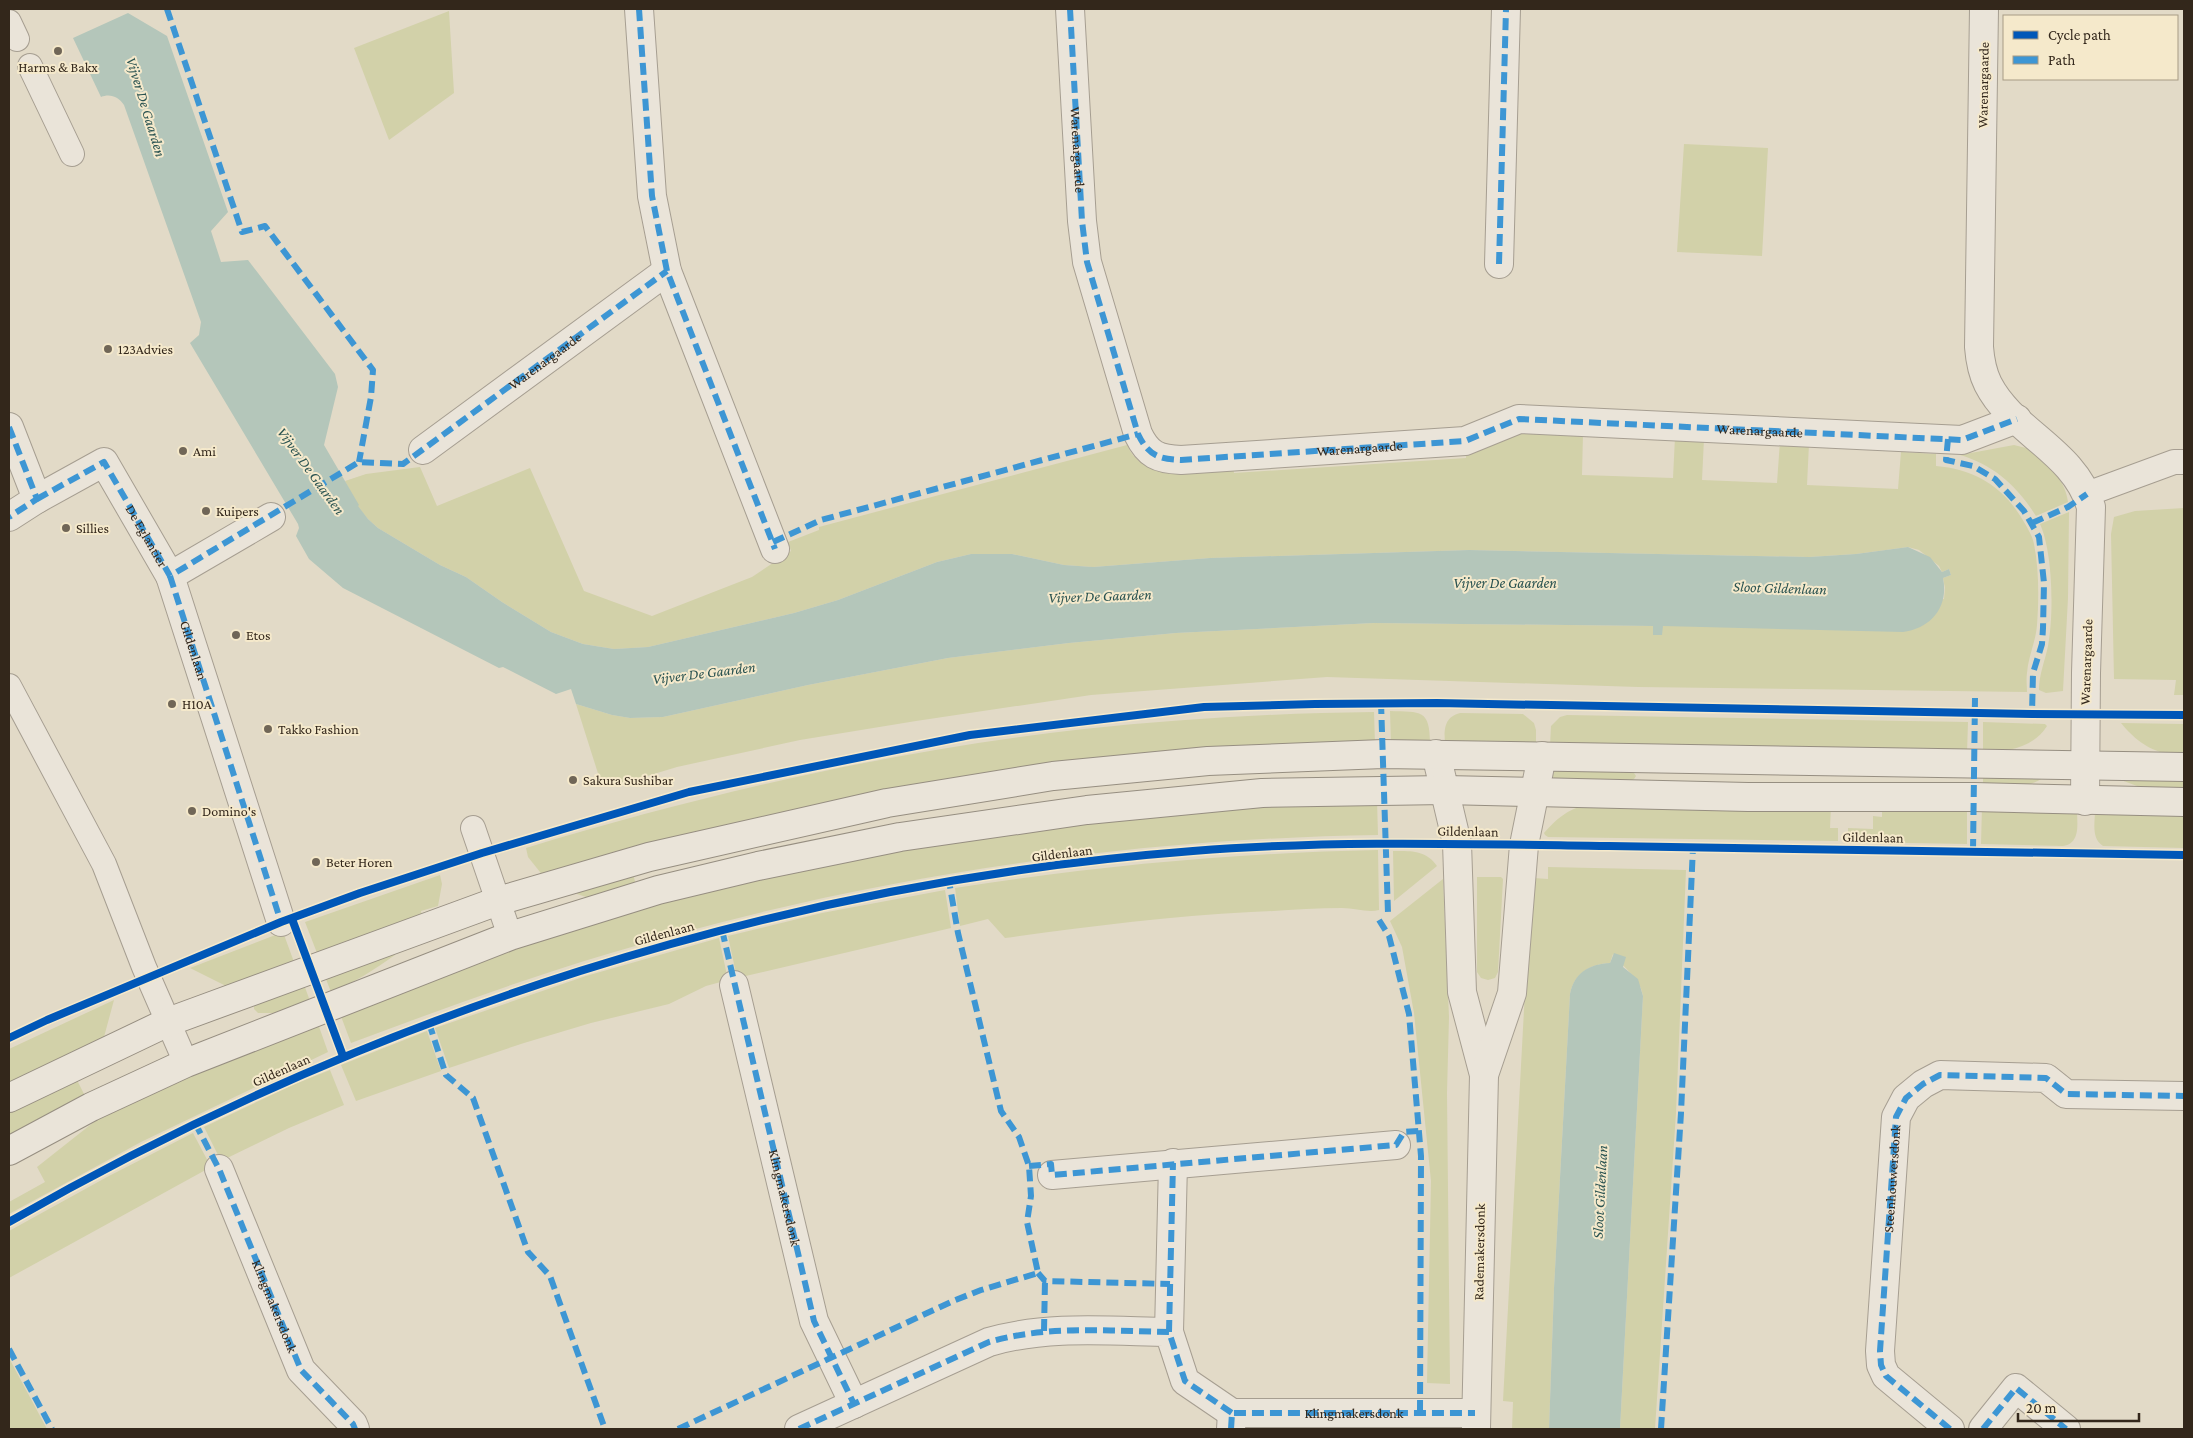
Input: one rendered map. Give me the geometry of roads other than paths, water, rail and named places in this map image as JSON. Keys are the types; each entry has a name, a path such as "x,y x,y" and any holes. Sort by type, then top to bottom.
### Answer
{"street":[{"path":"639,9 652,196 667,270 775,549"},
{"name":"Warenargaarde","path":"1070,9 1082,221 1087,262 1138,434 1145,447 1155,455 1167,459 1181,460 1465,441 1519,419 1962,440 2017,419"},
{"path":"1498,264 1506,9"},
{"name":"Warenargaarde","path":"1984,9 1979,346 1981,366 1993,393 2017,419 2078,477 2087,494 2091,521 2086,672 2085,801"},
{"name":"Warenargaarde","path":"423,450 667,270"},
{"path":"9,427 36,499"},
{"name":"De Eglantier","path":"9,517 36,499 104,462 170,576 271,516"},
{"name":"Gildenlaan","path":"170,576 281,922"},
{"path":"9,1098 168,1022 498,900 649,858 887,803 1053,776 1208,761 1315,755 1436,754 2184,767"},
{"name":"Rademakersdonk","path":"1436,754 1457,843 1462,992 1484,1075 1475,1421"},
{"name":"Rademakersdonk","path":"1484,1075 1512,993 1524,845 1542,756"},
{"path":"9,1151 90,1107 186,1063 510,936 658,890 758,866 900,837 1087,810 1262,793 1445,790 1748,797 1974,797 2184,802"},
{"name":"Klingmakersdonk","path":"734,985 814,1321 854,1404"},
{"name":"Steenhouwersdonk","path":"1950,1429 1886,1376 1881,1365 1896,1117 1906,1098 1923,1084 1940,1075 2046,1078 2066,1094 2184,1096"},
{"path":"1052,1175 1396,1145"},
{"name":"Klingmakersdonk","path":"1173,1163 1169,1332 1185,1381 1231,1421 1475,1421"},
{"name":"Klingmakersdonk","path":"219,1169 301,1370 353,1424 355,1429"},
{"path":"799,1429 988,1342 1015,1334 1044,1331 1169,1332"},
{"path":"1982,1429 2016,1388 2066,1429"}],"lane":[{"path":"30,66 72,154"},
{"path":"2087,494 2174,462 2184,462"},
{"path":"9,686 104,864 186,1063"},
{"path":"474,828 510,936"}],"water":[{"path":"128,13 167,36 228,212 211,231 221,262 248,260 335,374 338,387 324,445 358,506 378,528 440,565 466,577 551,632 583,644 614,649 648,647 794,613 838,600 937,562 971,554 1012,554 1064,565 1093,567 1210,558 1469,550 1809,557 1856,554 1908,547 1930,557 1942,572 1949,569 1951,575 1943,578 1943,598 1936,614 1922,626 1903,632 1663,626 1662,635 1653,635 1653,626 1374,623 1176,633 1069,643 948,658 808,685 663,717 630,718 612,715 576,704 571,689 556,694 503,667 499,668 343,588 309,559 296,536 299,528 298,524 190,343 199,335 201,322 124,105 114,96 101,97 73,38"},
{"name":"Sloot Gildenlaan","path":"1614,953 1626,957 1623,967 1638,979 1643,996 1620,1429 1549,1429 1554,1288 1570,994 1579,975 1595,965 1610,963"}],"place":[{"name":"Harms & Bakx","path":"58,51"},
{"name":"123Advies","path":"108,349"},
{"name":"Ami","path":"183,451"},
{"name":"Kuipers","path":"206,511"},
{"name":"Sillies","path":"66,528"},
{"name":"Etos","path":"236,635"},
{"name":"H10A","path":"172,704"},
{"name":"Takko Fashion","path":"268,729"},
{"name":"Sakura Sushibar","path":"573,780"},
{"name":"Domino's","path":"192,811"},
{"name":"Beter Horen","path":"316,862"}],"water label":[{"name":"Vijver De Gaarden","path":"146,107"},
{"name":"Vijver De Gaarden","path":"311,471"},
{"name":"Vijver De Gaarden","path":"1505,583"},
{"name":"Vijver De Gaarden","path":"1100,596"},
{"name":"Vijver De Gaarden","path":"704,673"}]}
